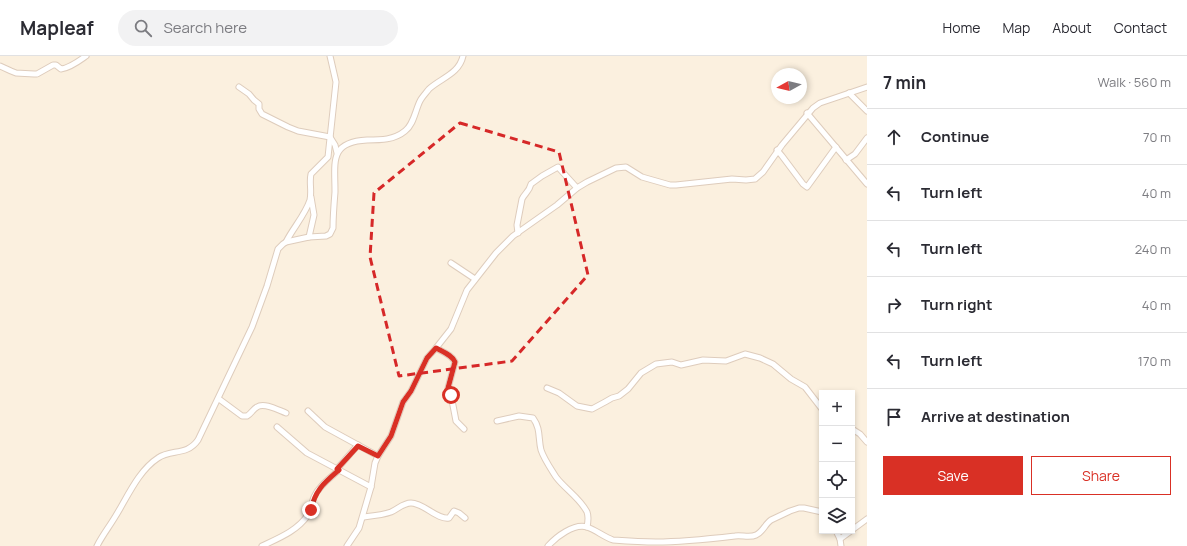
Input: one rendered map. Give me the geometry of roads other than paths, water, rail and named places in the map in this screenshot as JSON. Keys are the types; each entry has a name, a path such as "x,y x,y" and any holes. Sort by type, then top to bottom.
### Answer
{"street":[{"path":"0,66 16,73 37,74 53,65 64,69 86,56"},
{"path":"309,237 314,214 311,194 311,174 328,157 336,82 330,56"},
{"path":"337,153 348,144 356,141 387,139 400,135 410,126 420,100 424,94 456,70 463,56"},
{"path":"239,87 259,104 260,112 266,117 288,128 330,137 335,145 337,153 335,161 332,231 326,236 309,237 286,242"},
{"path":"347,546 359,528 371,487 375,463 391,436 403,402 411,391 427,358 451,329 464,295 475,279 505,243 557,205 577,188 597,176 616,168 626,167 642,177 670,185 751,180 756,178 763,172 777,150 812,108 820,103 867,87"},
{"path":"849,93 867,111"},
{"path":"807,113 867,184"},
{"path":"846,160 855,154 867,138"},
{"path":"777,150 803,184 807,187 836,147"},
{"path":"518,233 517,225 522,200 530,189 531,184 558,167 577,188"},
{"path":"97,546 144,471 160,456 180,452 196,444 219,399 256,316 278,249 286,242 307,206 311,194"},
{"path":"451,263 475,279"},
{"path":"436,348 451,356 455,360 448,390 451,395 456,421 464,429"},
{"path":"547,388 559,392 577,406 592,408 612,398 620,396 642,374 656,364 672,362 679,365 703,360 726,361 745,354 760,358 773,364 791,379 805,387 819,405"},
{"path":"219,399 242,416 247,416 260,405 286,413"},
{"path":"308,411 324,427 378,456"},
{"path":"497,421 518,416 533,418 538,427 544,458 557,478 587,512 587,527"},
{"path":"277,427 307,453 371,487"},
{"path":"855,430 867,442"},
{"path":"262,546 284,536 299,525 309,514 317,492 358,446"},
{"path":"363,517 390,513 409,503 420,504 432,512 446,518 449,518 454,511 465,518"},
{"path":"548,546 554,539 563,533 579,527 587,527 613,540 649,542 711,539 740,535 754,536 765,527 767,522 794,509 804,508 819,511"},
{"path":"855,528 867,519"},
{"path":"838,534 841,546"},
{"path":"840,539 847,534"}]}
